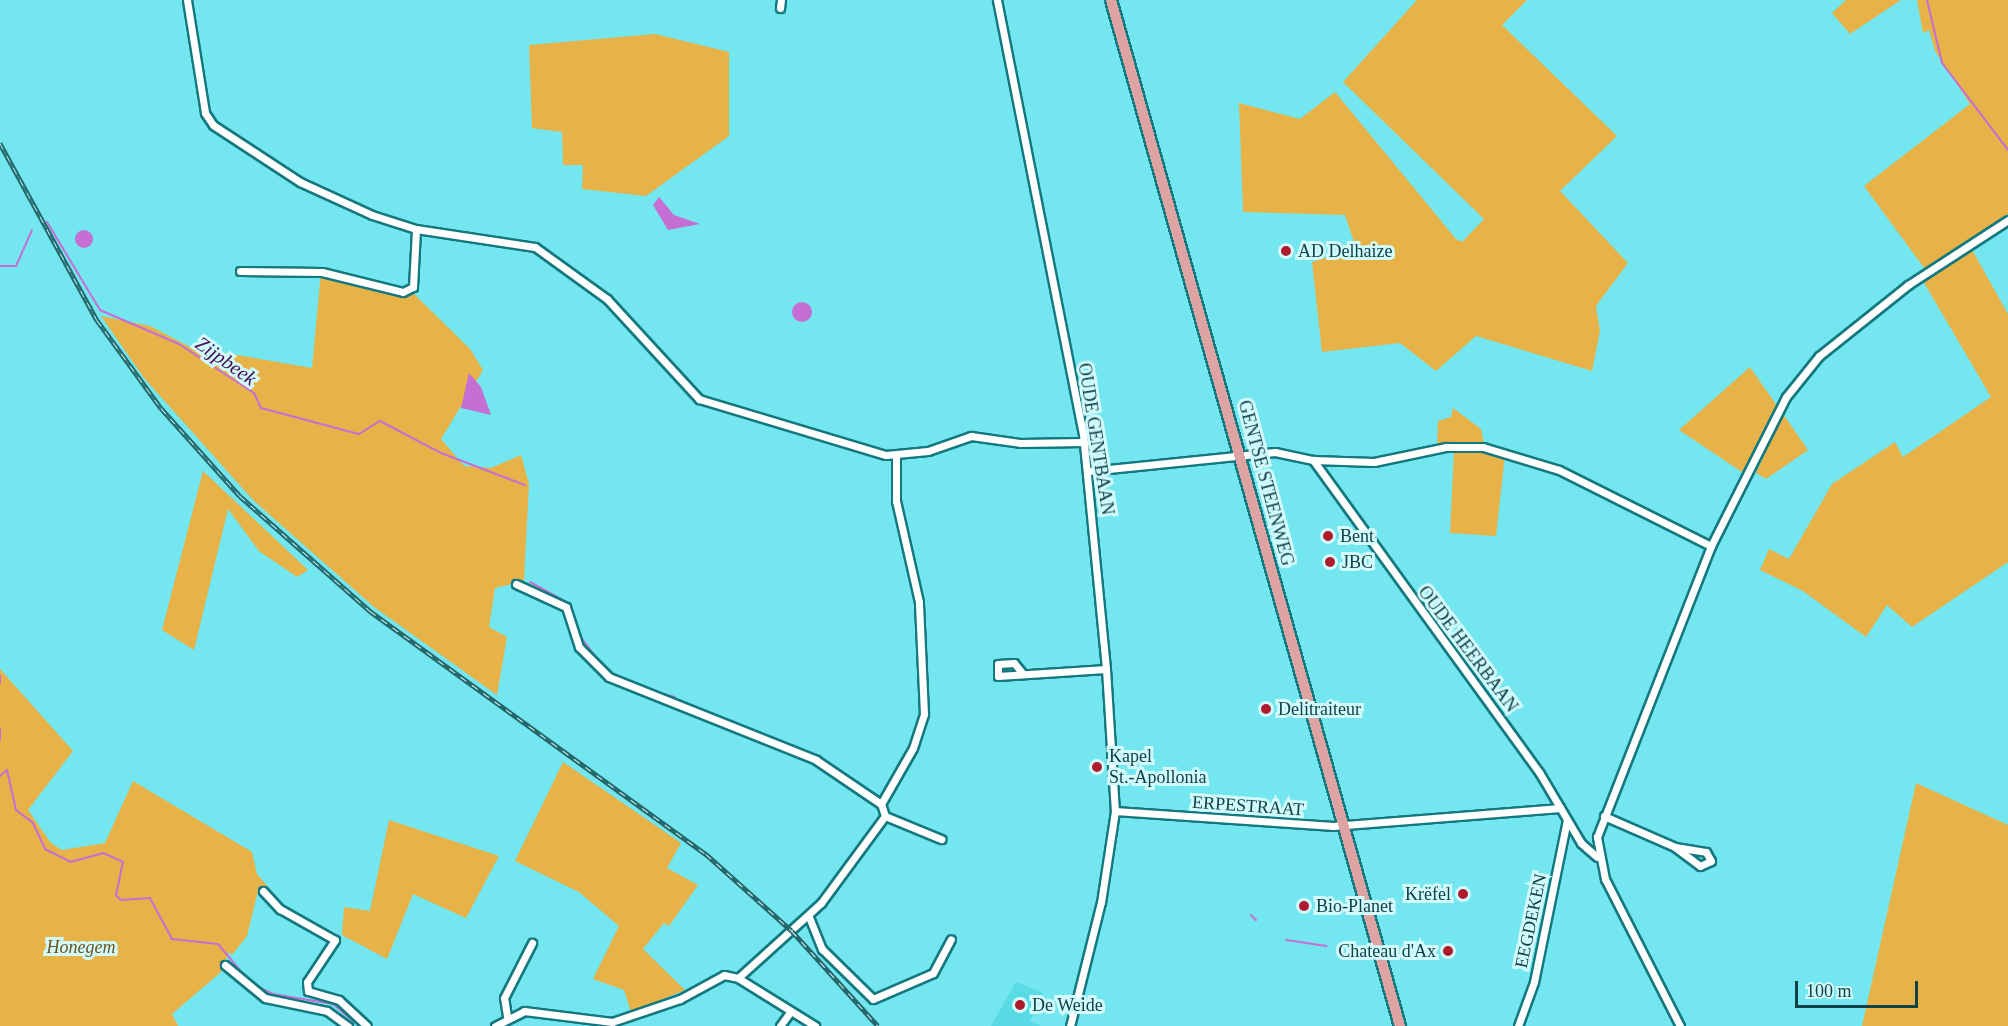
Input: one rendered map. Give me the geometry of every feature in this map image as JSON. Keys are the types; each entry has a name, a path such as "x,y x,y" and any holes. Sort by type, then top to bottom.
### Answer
{"main road":[{"name":"GENTSE STEENWEG","path":"1111,0 1241,454 1400,1026"}],"street":[{"path":"187,0 205,113 213,125 320,192 416,229 535,247 607,300 699,399 896,456 961,436 1020,443 1084,442"},
{"name":"OUDE GENTBAAN","path":"997,0 1089,471 1106,669 1115,811 1102,888 1070,1026"},
{"path":"1597,857 1604,816 1710,546 1798,378 1840,336 1924,274 2008,220"},
{"path":"240,271 322,272 404,292 412,287 416,229"},
{"path":"1089,471 1275,452 1312,460 1374,462 1446,447 1508,452 1564,472 1710,546"},
{"path":"881,804 913,748 924,714 919,602 896,501 896,456"},
{"name":"OUDE HEERBAAN","path":"1312,460 1514,735 1567,820 1597,857 1680,1026"},
{"path":"516,584 525,586 566,607 579,647 609,677 830,767 881,804 885,816 941,839"},
{"path":"1023,674 1106,669"},
{"name":"ERPESTRAAT","path":"1115,811 1343,825 1560,808"},
{"path":"738,978 809,916 885,816"},
{"path":"1604,816 1675,848 1700,866 1711,861 1706,852 1675,848"},
{"name":"EEGDEKEN","path":"1518,1026 1534,982 1567,820"},
{"path":"263,891 280,909 335,940 307,982 308,991 339,1000 367,1026"},
{"path":"809,916 822,949 873,999 933,973 951,939"},
{"path":"507,1016 504,998 532,943"},
{"path":"225,965 265,998 327,1011 348,1026"},
{"path":"495,1026 507,1016 524,1011 584,1022 621,1020 680,999 724,975 738,978 815,1026"},
{"path":"780,1026 790,1012"},
{"path":"621,1020 626,1026"}],"shaded area":[{"path":"659,197 674,215 700,224 668,230 653,205"},
{"path":"84,230 90,233 93,239 90,245 84,248 78,245 75,239 78,233"},
{"path":"802,302 809,305 812,312 809,319 802,322 795,319 792,312 795,305"},
{"path":"469,373 481,387 491,415 461,408"},
{"name":"De Weide","path":"1016,982 1043,993 1030,1021 1041,1026 991,1026"}],"green space":[{"path":"1417,0 1527,0 1502,25 1617,136 1560,191 1628,263 1596,306 1600,331 1592,371 1476,336 1436,371 1400,343 1322,352 1312,262 1356,248 1345,215 1243,212 1239,103 1300,119 1335,92 1456,239 1462,242 1484,219 1343,82"},
{"path":"1846,0 1901,0 1850,34 1832,13"},
{"path":"1917,0 2008,0 2008,214 1925,269 1864,186 1970,104 1935,51 1929,30 1923,33"},
{"path":"655,34 729,52 729,136 646,196 582,189 583,165 563,165 562,132 532,128 529,45"},
{"path":"1971,248 2008,314 2008,562 1912,627 1887,605 1866,637 1803,591 1760,570 1769,549 1789,559 1832,484 1895,442 1903,457 1991,397 1923,281"},
{"path":"321,272 410,290 470,349 483,370 441,439 464,466 491,468 521,455 529,484 524,581 495,588 489,627 507,637 497,695 374,607 253,500 144,378 101,316 150,326 190,347 312,368"},
{"path":"1750,367 1777,406 1745,474 1679,430"},
{"path":"1453,408 1481,429 1484,444 1437,447 1438,421 1451,417"},
{"path":"1783,414 1808,450 1766,479 1756,473"},
{"path":"1454,450 1505,455 1496,536 1450,533"},
{"path":"203,471 308,570 297,577 259,551 228,509 194,650 162,630"},
{"name":"Honegem","path":"0,669 73,751 28,810 51,843 62,850 105,843 133,781 252,852 257,874 269,888 258,891 247,936 232,955 229,952 221,972 172,1014 178,1026 0,1026"},
{"path":"563,762 681,843 667,868 698,885 669,926 664,923 643,949 685,990 631,1012 624,990 593,979 619,926 579,892 515,861"},
{"path":"1916,783 2008,825 2008,1026 1862,1026"},
{"path":"389,820 499,856 466,918 413,894 387,959 342,935 344,907 370,911"}],"waterway":[{"path":"1927,0 1942,63 2008,150"},
{"name":"Zijpbeek","path":"47,222 100,310 179,344 254,393 261,408 359,434 380,421 441,453 525,485"},
{"name":"Zijpbeek","path":"0,266 16,266 32,230"},
{"name":"Zijpbeek","path":"530,582 570,604 578,628"},
{"name":"Zijpbeek","path":"580,636 602,665"},
{"name":"Zijpbeek","path":"613,674 634,683"},
{"path":"0,676 0,683"},
{"name":"Zijpbeek","path":"642,686 660,693"},
{"name":"Zijpbeek","path":"663,694 675,697"},
{"path":"0,729 0,740"},
{"path":"0,776 7,770 16,810 33,823 45,849 70,862 103,853 123,862 116,895 121,900 150,898 172,939 218,944 249,981"},
{"name":"Zijpbeek","path":"1251,915 1256,920"},
{"name":"Zijpbeek","path":"1286,940 1327,946"},
{"path":"253,984 273,994 333,1004 359,1026"}],"railway":[{"path":"0,143 97,320 161,408 240,496 370,611 706,854 792,931 878,1026"}],"place":[{"name":"AD Delhaize","path":"1286,251"},
{"name":"Bent","path":"1328,536"},
{"name":"JBC","path":"1330,562"},
{"name":"Delitraiteur","path":"1266,709"},
{"name":"Kapel St.-Apollonia","path":"1097,767"},
{"name":"Krëfel","path":"1463,894"},
{"name":"Bio-Planet","path":"1304,906"},
{"name":"Chateau d'Ax","path":"1448,951"},
{"name":"De Weide","path":"1020,1005"}]}
